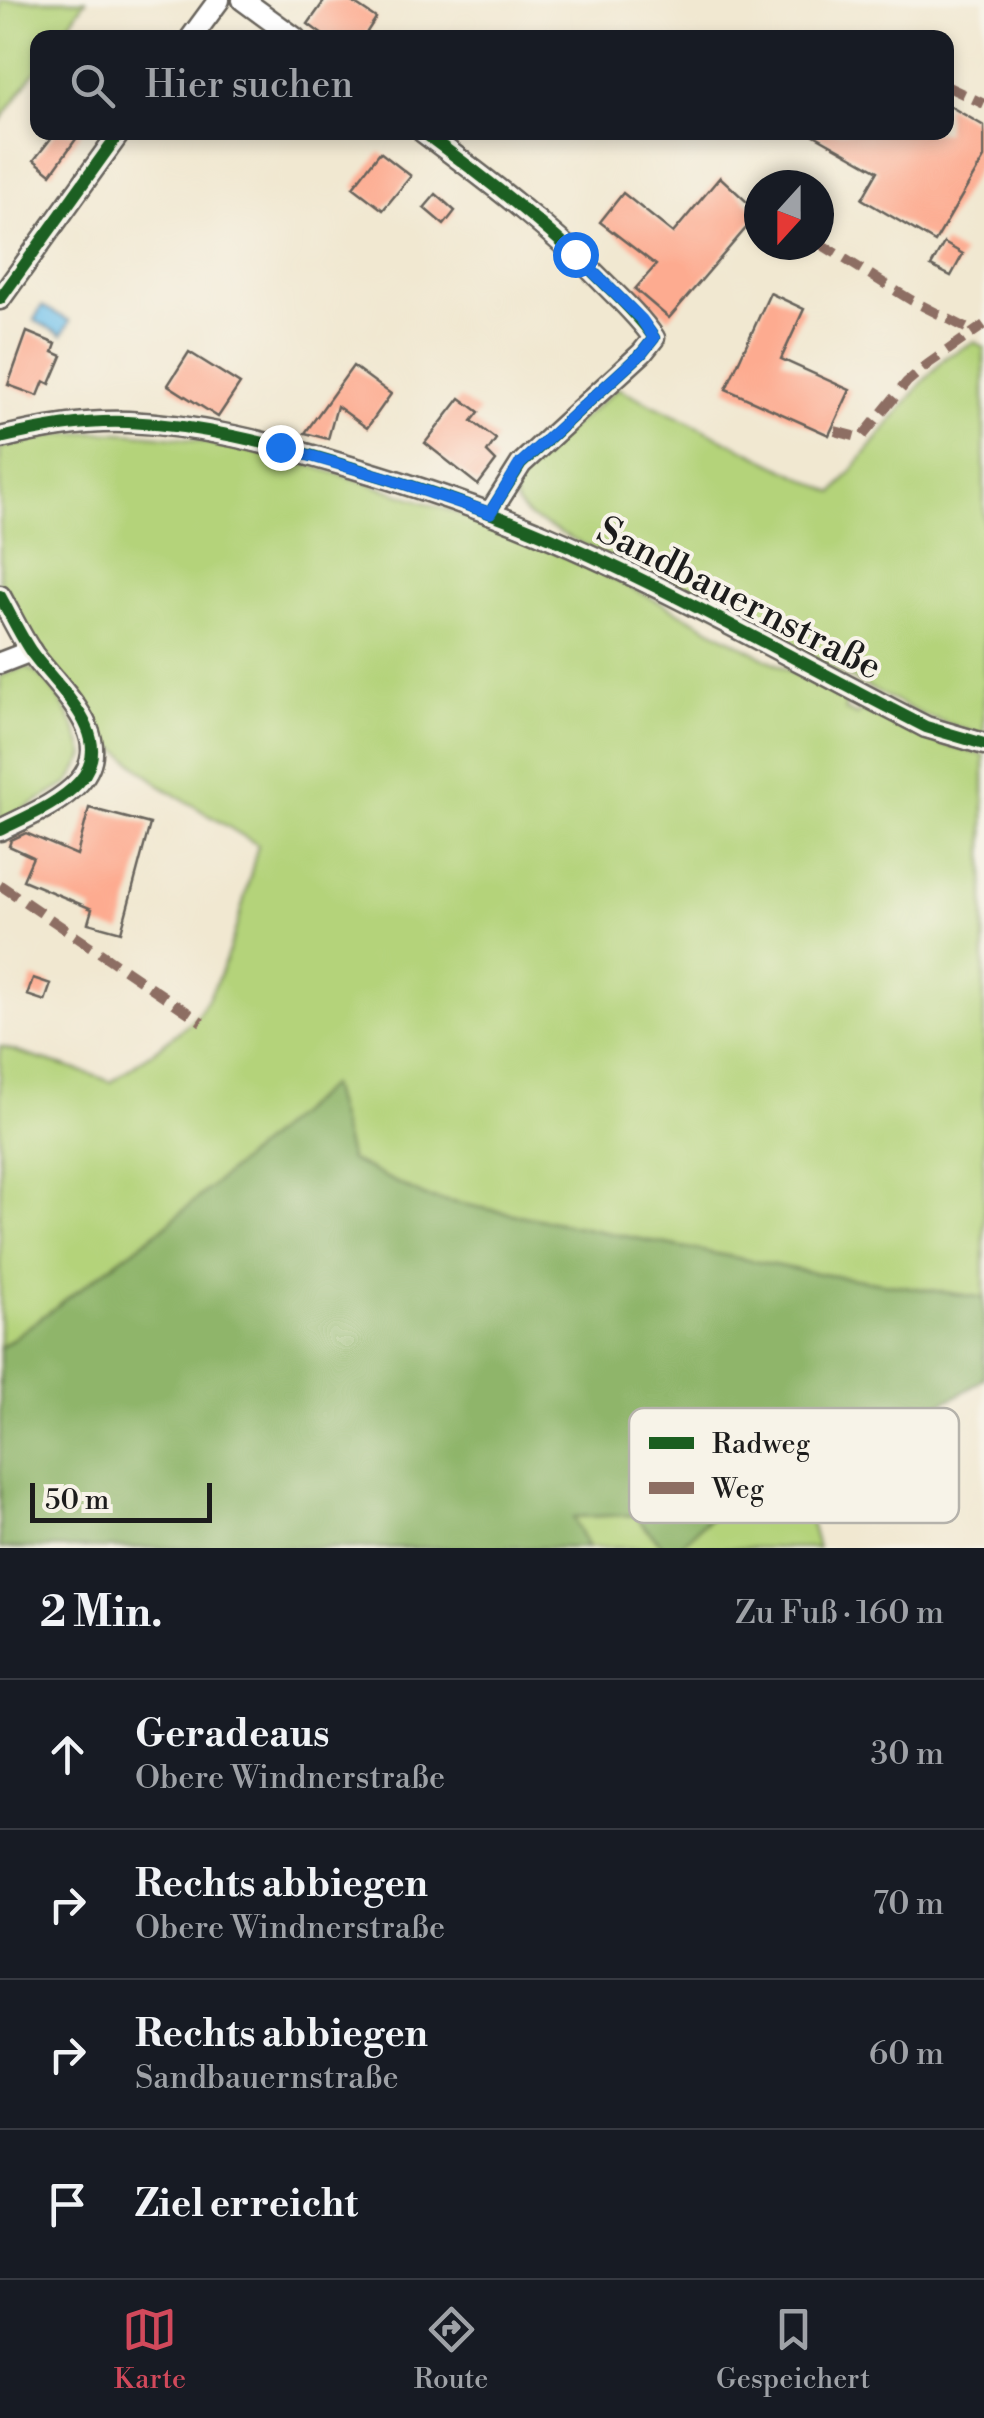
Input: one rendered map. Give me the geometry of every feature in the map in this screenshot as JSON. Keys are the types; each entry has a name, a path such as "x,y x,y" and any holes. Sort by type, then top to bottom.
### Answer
{"street":[{"path":"197,30 219,0"},
{"path":"243,0 283,30"},
{"path":"0,299 114,140"},
{"path":"434,140 524,208 642,320 654,338 520,464 490,513"},
{"name":"Sandbauernstraße","path":"0,438 56,427 124,422 187,427 298,452 490,513 683,602 926,727 984,744"},
{"path":"0,596 31,651 72,700 87,726 92,747 90,765 64,795 0,830"},
{"path":"0,663 31,651"}],"green space":[{"path":"0,0 86,0 65,30 30,30 30,79 0,121"},
{"path":"975,342 984,348 984,736 923,715 531,518 515,500 515,486 531,465 618,388 834,493 946,357"},
{"path":"92,432 166,437 275,456 482,522 540,545 656,601 846,701 845,710 857,715 862,710 941,744 984,755 984,1298 814,1273 426,1197 350,1160 330,1087 164,1227 0,1348 0,1046 111,1082 163,1044 192,1020 215,985 233,937 258,845 161,786 96,732 35,644 0,582 0,448 50,436"},
{"path":"26,667 55,693 71,719 85,756 69,783 0,822 0,676"},
{"path":"330,1085 350,1160 426,1197 814,1273 984,1298 984,1378 930,1408 629,1408 629,1515 573,1517 588,1548 0,1548 0,1348 164,1227"},
{"path":"629,1515 629,1523 642,1523 665,1548 588,1548 572,1517"},
{"path":"642,1523 703,1523 677,1548 665,1548"},
{"path":"705,1523 811,1523 818,1548 677,1548"}],"water":[{"path":"42,306 70,321 62,335 34,320"}],"building":[{"path":"325,0 349,0 376,18 368,30 316,30 308,24"},
{"path":"954,109 984,126 984,158 935,242 862,199 878,171 823,140 954,140"},
{"path":"50,140 75,140 51,174 34,160"},
{"path":"380,152 411,176 383,210 353,187"},
{"path":"720,177 744,199 744,230 669,318 635,289 656,265 600,222 623,193 673,233"},
{"path":"436,194 455,211 444,225 424,208"},
{"path":"944,243 963,254 951,276 931,266"},
{"path":"770,293 804,309 781,359 850,390 829,435 726,389"},
{"path":"27,332 56,344 53,352 62,356 50,384 44,381 38,396 8,385"},
{"path":"189,352 240,384 218,417 168,385"},
{"path":"353,366 391,394 367,428 337,406 328,439 305,433"},
{"path":"460,398 479,412 472,421 496,439 487,452 496,461 478,485 425,443"},
{"path":"89,808 150,824 121,932 88,923 92,909 23,880 33,857 9,846 11,840 26,833 77,855"},
{"path":"33,978 51,984 45,1001 27,995"}],"marked path":[{"path":"954,90 984,104"},
{"path":"834,252 911,300 976,333"},
{"path":"835,431 861,438 907,382 984,325"},
{"path":"0,885 202,1022"}],"cycle path":[{"path":"0,299 114,140"},
{"path":"434,140 560,241 654,338 521,464 490,513"},
{"path":"0,438 80,424 155,424 260,442 394,480 489,513 601,560 926,727 984,744"},
{"path":"0,596 30,650 79,712 92,747 90,765 71,790 0,830"}],"route":[{"path":"280,447 490,513 520,464 654,338 642,320 575,254"}]}
